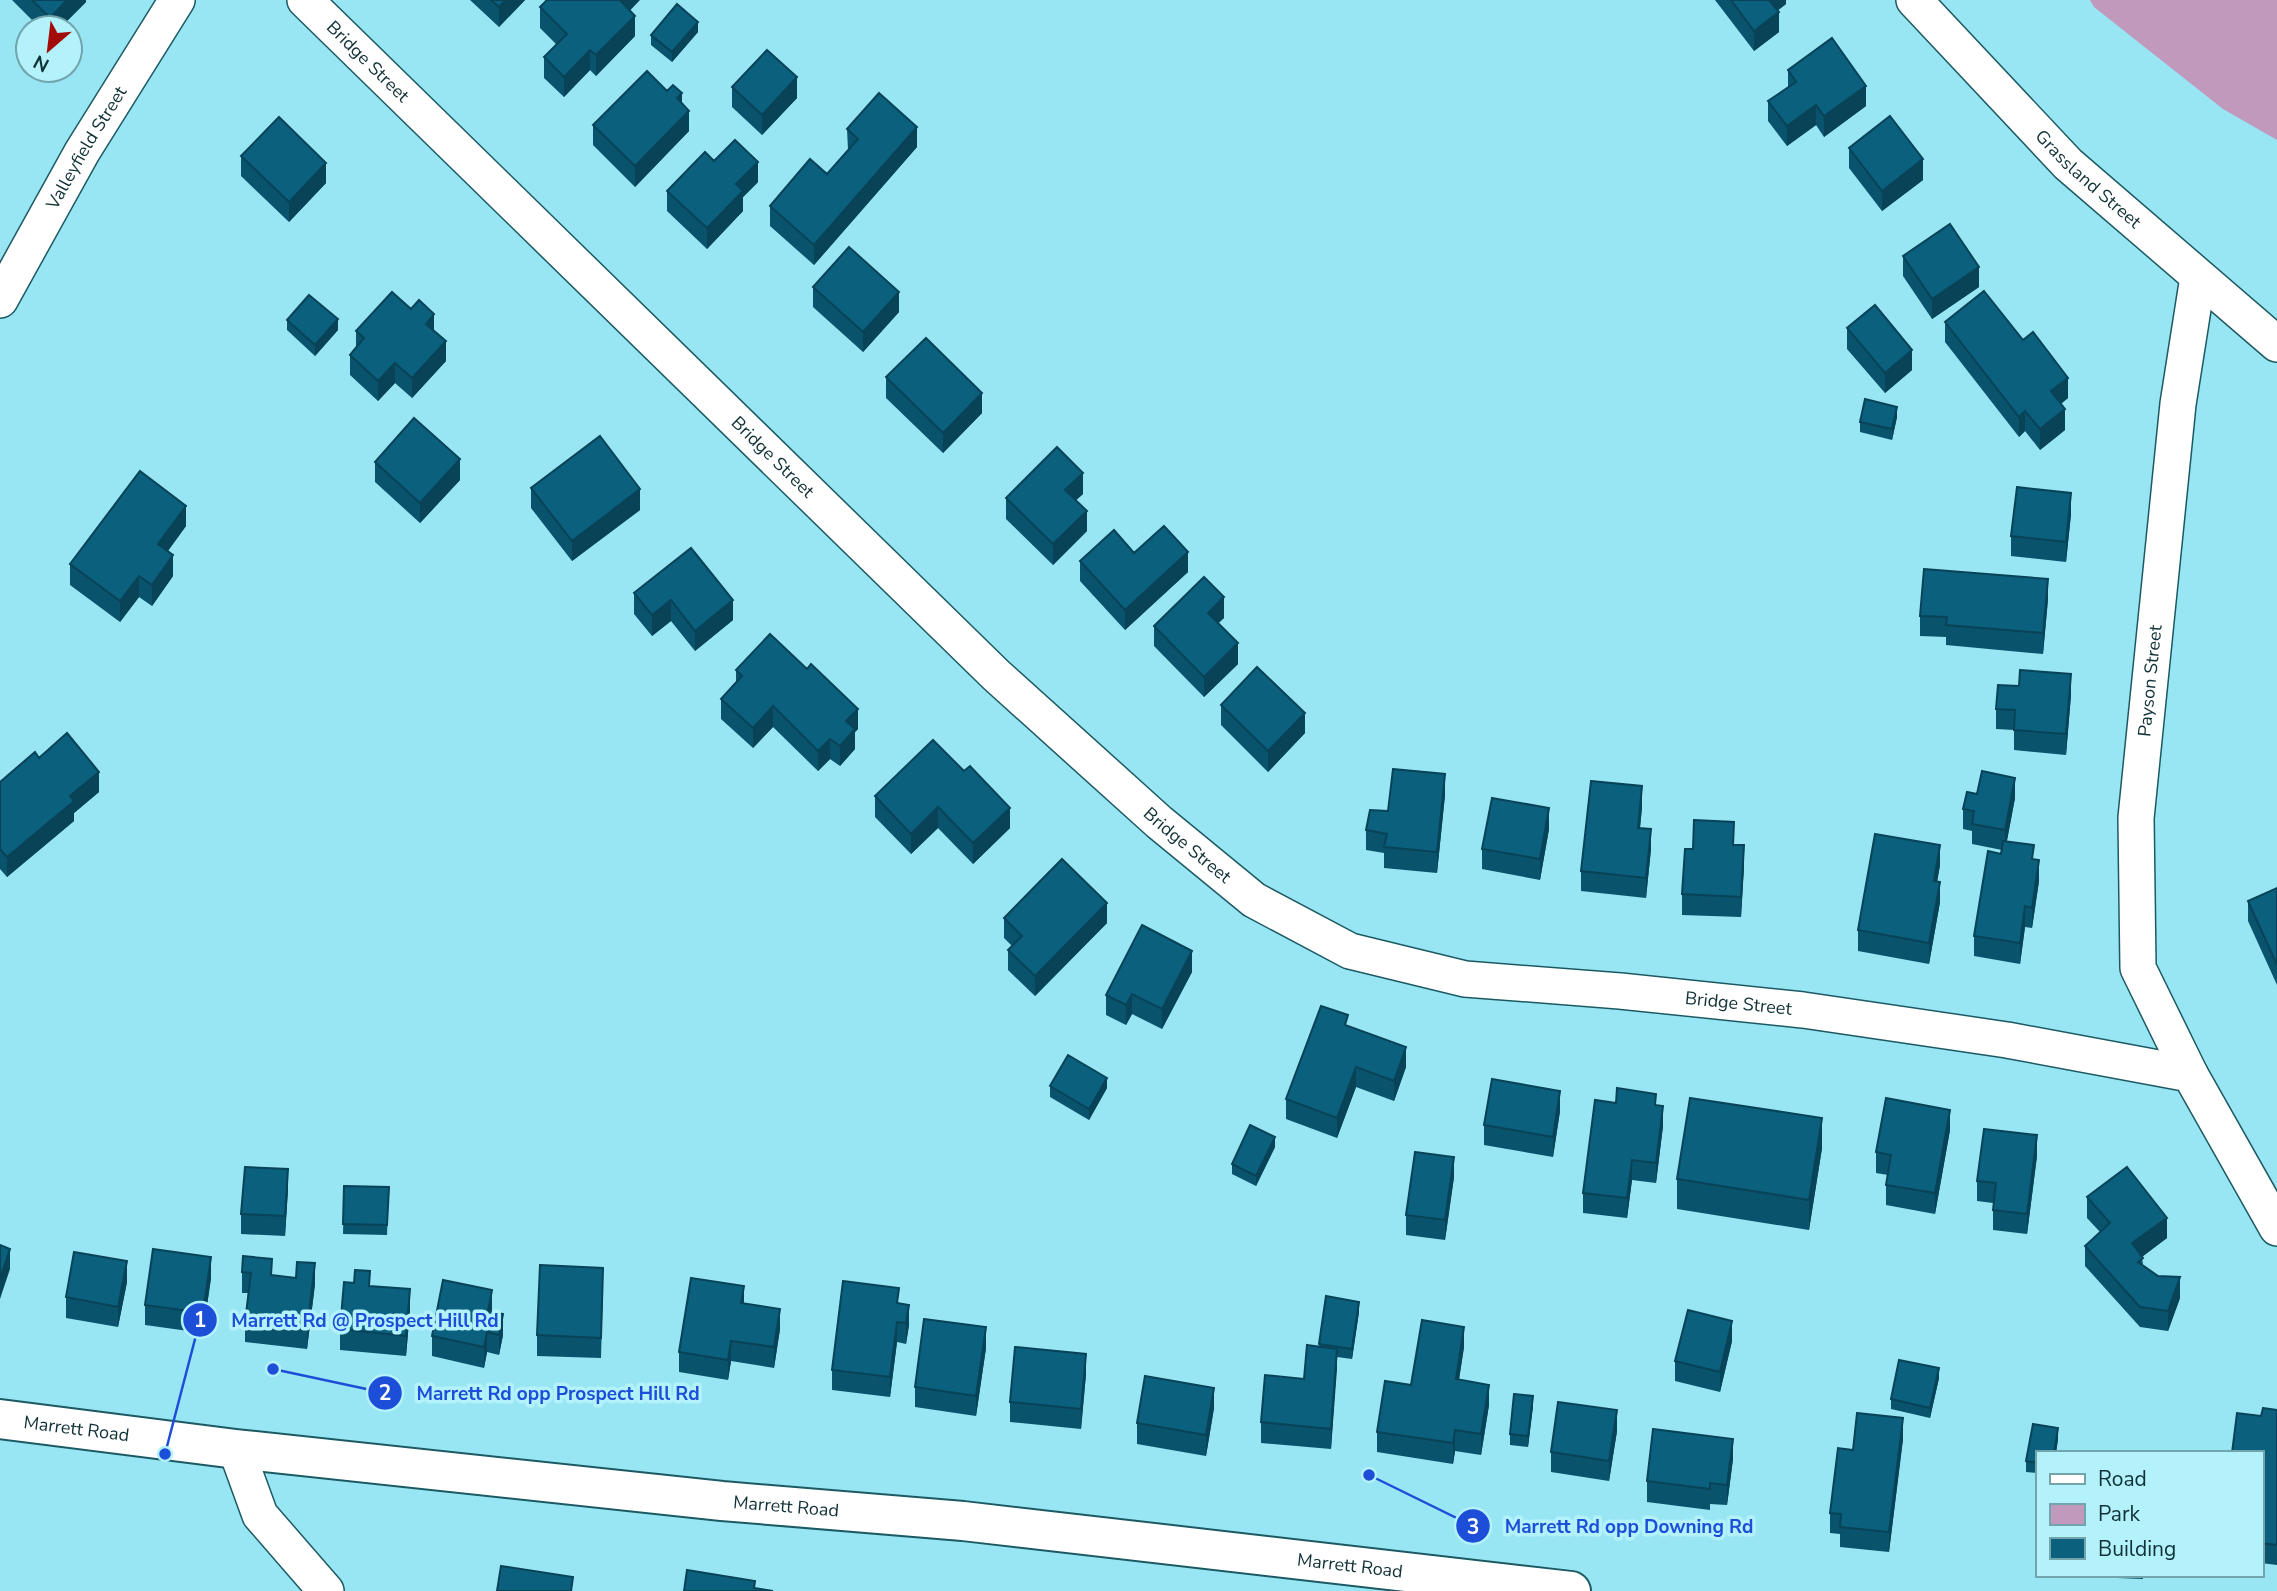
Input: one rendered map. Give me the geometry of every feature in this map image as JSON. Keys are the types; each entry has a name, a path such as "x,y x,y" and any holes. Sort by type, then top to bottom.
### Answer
{"main road":[{"name":"Marrett Road","path":"0,1419 236,1449 722,1501 963,1521 1422,1583 1571,1591"}],"street":[{"name":"Valleyfield Street","path":"0,300 82,152 177,0"},
{"name":"Bridge Street","path":"305,0 996,675 1159,822 1254,900 1350,951 1465,979 1620,991 1803,1010 2007,1040 2190,1074"},
{"name":"Grassland Street","path":"1914,0 2068,164 2277,344"},
{"name":"Payson Street","path":"2190,1074 2138,968 2136,818 2178,404 2198,276"},
{"path":"2190,1074 2277,1228"},
{"path":"236,1449 260,1515 326,1591"}],"green space":[{"path":"2090,0 2277,0 2277,140 2223,109 2094,7"}],"building":[{"path":"32,0 67,0 54,14 46,14"},
{"path":"491,0 505,0 499,7"},
{"path":"547,0 620,0 635,16 596,55 590,50 564,77 544,57 567,34 540,7"},
{"path":"1731,0 1769,0 1779,12 1754,31"},
{"path":"677,4 698,22 672,52 651,35"},
{"path":"1832,38 1866,86 1824,116 1816,105 1787,126 1768,101 1796,82 1788,70"},
{"path":"767,50 797,77 762,115 732,87"},
{"path":"647,71 667,91 673,85 682,93 677,98 689,111 635,166 593,125"},
{"path":"879,93 917,127 814,245 770,206 810,159 827,174 858,139 847,129"},
{"path":"1890,116 1923,159 1882,191 1849,148"},
{"path":"279,117 326,163 289,202 241,156"},
{"path":"735,140 758,162 736,184 743,191 707,228 667,191 705,152 714,161"},
{"path":"1950,224 1979,267 1932,299 1903,256"},
{"path":"849,247 899,292 863,332 813,287"},
{"path":"1984,291 2023,340 2033,332 2068,378 2051,391 2065,409 2040,429 2025,411 2019,417 1945,322"},
{"path":"392,292 411,309 419,300 434,314 426,324 446,341 412,378 395,363 378,381 350,355 364,338 356,331"},
{"path":"309,295 338,319 315,345 287,320"},
{"path":"1875,305 1912,350 1885,373 1847,328"},
{"path":"926,338 982,393 943,433 886,377"},
{"path":"1865,399 1897,407 1892,429 1860,422"},
{"path":"414,418 460,459 420,503 375,462"},
{"path":"600,436 640,489 572,541 531,488"},
{"path":"1057,447 1083,473 1065,490 1087,511 1053,544 1006,498"},
{"path":"140,471 186,506 158,544 173,555 152,585 139,576 120,601 70,564"},
{"path":"2017,487 2071,493 2066,542 2011,536"},
{"path":"1164,526 1188,552 1125,610 1080,561 1114,530 1134,553"},
{"path":"691,548 733,600 695,631 671,600 652,615 634,593"},
{"path":"1924,569 2048,579 2043,633 1946,625 1947,617 1920,616"},
{"path":"1204,577 1224,597 1208,613 1238,643 1204,677 1154,626"},
{"path":"770,634 807,669 811,664 858,709 846,721 855,729 840,746 830,739 818,751 773,706 753,728 721,699 742,676 736,670"},
{"path":"1257,667 1305,713 1268,751 1221,705"},
{"path":"2020,670 2071,674 2066,734 2014,730 2015,710 1996,709 1998,685 2019,686"},
{"path":"67,733 99,772 70,796 74,801 7,857 0,849 0,782 35,752 39,758"},
{"path":"933,740 964,771 970,766 1010,808 973,843 938,807 911,834 875,796"},
{"path":"1393,769 1445,774 1437,852 1384,847 1387,834 1366,830 1370,810 1388,811"},
{"path":"1982,771 2015,778 2005,830 1972,824 1974,811 1963,809 1967,792 1977,794"},
{"path":"1591,781 1642,786 1638,828 1651,829 1646,878 1581,871"},
{"path":"1492,798 1549,808 1540,859 1482,849"},
{"path":"1694,820 1734,822 1733,845 1744,845 1741,897 1682,894 1685,849 1693,849"},
{"path":"1875,834 1940,845 1934,881 1940,882 1929,943 1858,930"},
{"path":"2003,841 2034,845 2032,859 2039,860 2032,908 2025,906 2020,943 1974,936 1988,851 2001,854"},
{"path":"1062,859 1107,903 1035,976 1008,950 1022,936 1004,918"},
{"path":"2277,888 2277,965 2248,901"},
{"path":"1142,925 1192,951 1162,1009 1132,994 1126,1005 1106,995"},
{"path":"1321,1006 1348,1015 1345,1025 1406,1047 1394,1081 1356,1067 1337,1118 1286,1099"},
{"path":"1068,1055 1107,1078 1089,1109 1050,1086"},
{"path":"1492,1079 1560,1091 1553,1137 1484,1125"},
{"path":"1617,1088 1656,1094 1655,1105 1663,1106 1656,1163 1632,1160 1627,1198 1583,1193 1595,1100 1616,1103"},
{"path":"1690,1098 1822,1118 1809,1200 1677,1179"},
{"path":"1886,1098 1950,1110 1935,1193 1886,1185 1891,1155 1876,1152"},
{"path":"1250,1125 1275,1137 1256,1176 1232,1164"},
{"path":"1984,1129 2037,1135 2027,1214 1993,1210 1996,1183 1977,1181"},
{"path":"1415,1152 1454,1157 1445,1220 1406,1215"},
{"path":"245,1167 288,1169 285,1216 241,1214"},
{"path":"2127,1167 2167,1218 2132,1243 2143,1258 2138,1262 2158,1276 2180,1277 2168,1311 2140,1307 2085,1246 2110,1223 2087,1197"},
{"path":"344,1186 389,1187 387,1225 343,1224"},
{"path":"0,1245 10,1249 0,1279"},
{"path":"153,1249 211,1257 203,1313 145,1305"},
{"path":"74,1252 127,1261 118,1307 66,1297"},
{"path":"243,1256 272,1259 271,1275 296,1278 297,1262 315,1263 307,1329 245,1322 251,1273 242,1272"},
{"path":"540,1265 603,1268 601,1338 537,1335"},
{"path":"355,1270 370,1271 369,1286 410,1289 406,1336 340,1329 344,1282 354,1283"},
{"path":"691,1278 744,1286 741,1303 780,1309 774,1347 731,1341 728,1360 679,1352"},
{"path":"443,1280 492,1290 488,1311 503,1314 499,1335 487,1332 484,1347 432,1336"},
{"path":"843,1281 899,1288 897,1303 909,1305 906,1323 897,1322 890,1377 832,1370"},
{"path":"1326,1296 1359,1302 1352,1349 1319,1344"},
{"path":"1688,1310 1732,1321 1720,1372 1675,1361"},
{"path":"924,1319 986,1327 976,1396 915,1387"},
{"path":"1422,1320 1464,1327 1456,1379 1489,1385 1481,1434 1455,1430 1453,1443 1377,1432 1385,1381 1411,1385"},
{"path":"1307,1345 1337,1349 1331,1429 1261,1422 1265,1375 1304,1379"},
{"path":"1015,1347 1086,1354 1081,1409 1010,1402"},
{"path":"1899,1360 1939,1368 1930,1408 1891,1399"},
{"path":"1145,1376 1214,1388 1206,1435 1137,1423"},
{"path":"1514,1394 1533,1396 1528,1436 1510,1434"},
{"path":"1558,1402 1617,1410 1609,1461 1551,1452"},
{"path":"2263,1408 2277,1410 2277,1545 2263,1543 2263,1451 2232,1451 2237,1413 2261,1416"},
{"path":"1857,1413 1903,1418 1889,1532 1840,1527 1841,1514 1830,1513 1838,1448 1853,1450"},
{"path":"2033,1424 2058,1428 2054,1451 2036,1451 2036,1463 2026,1461"},
{"path":"1653,1429 1733,1439 1727,1485 1710,1483 1710,1489 1647,1481"},
{"path":"501,1566 573,1577 571,1591 497,1591"},
{"path":"687,1570 755,1581 754,1588 773,1591 684,1591"}],"place":[{"name":"Marrett Rd opp Prospect Hill Rd","path":"273,1369"},
{"name":"Marrett Rd @ Prospect Hill Rd","path":"165,1454"},
{"name":"Marrett Rd opp Downing Rd","path":"1369,1475"}]}
